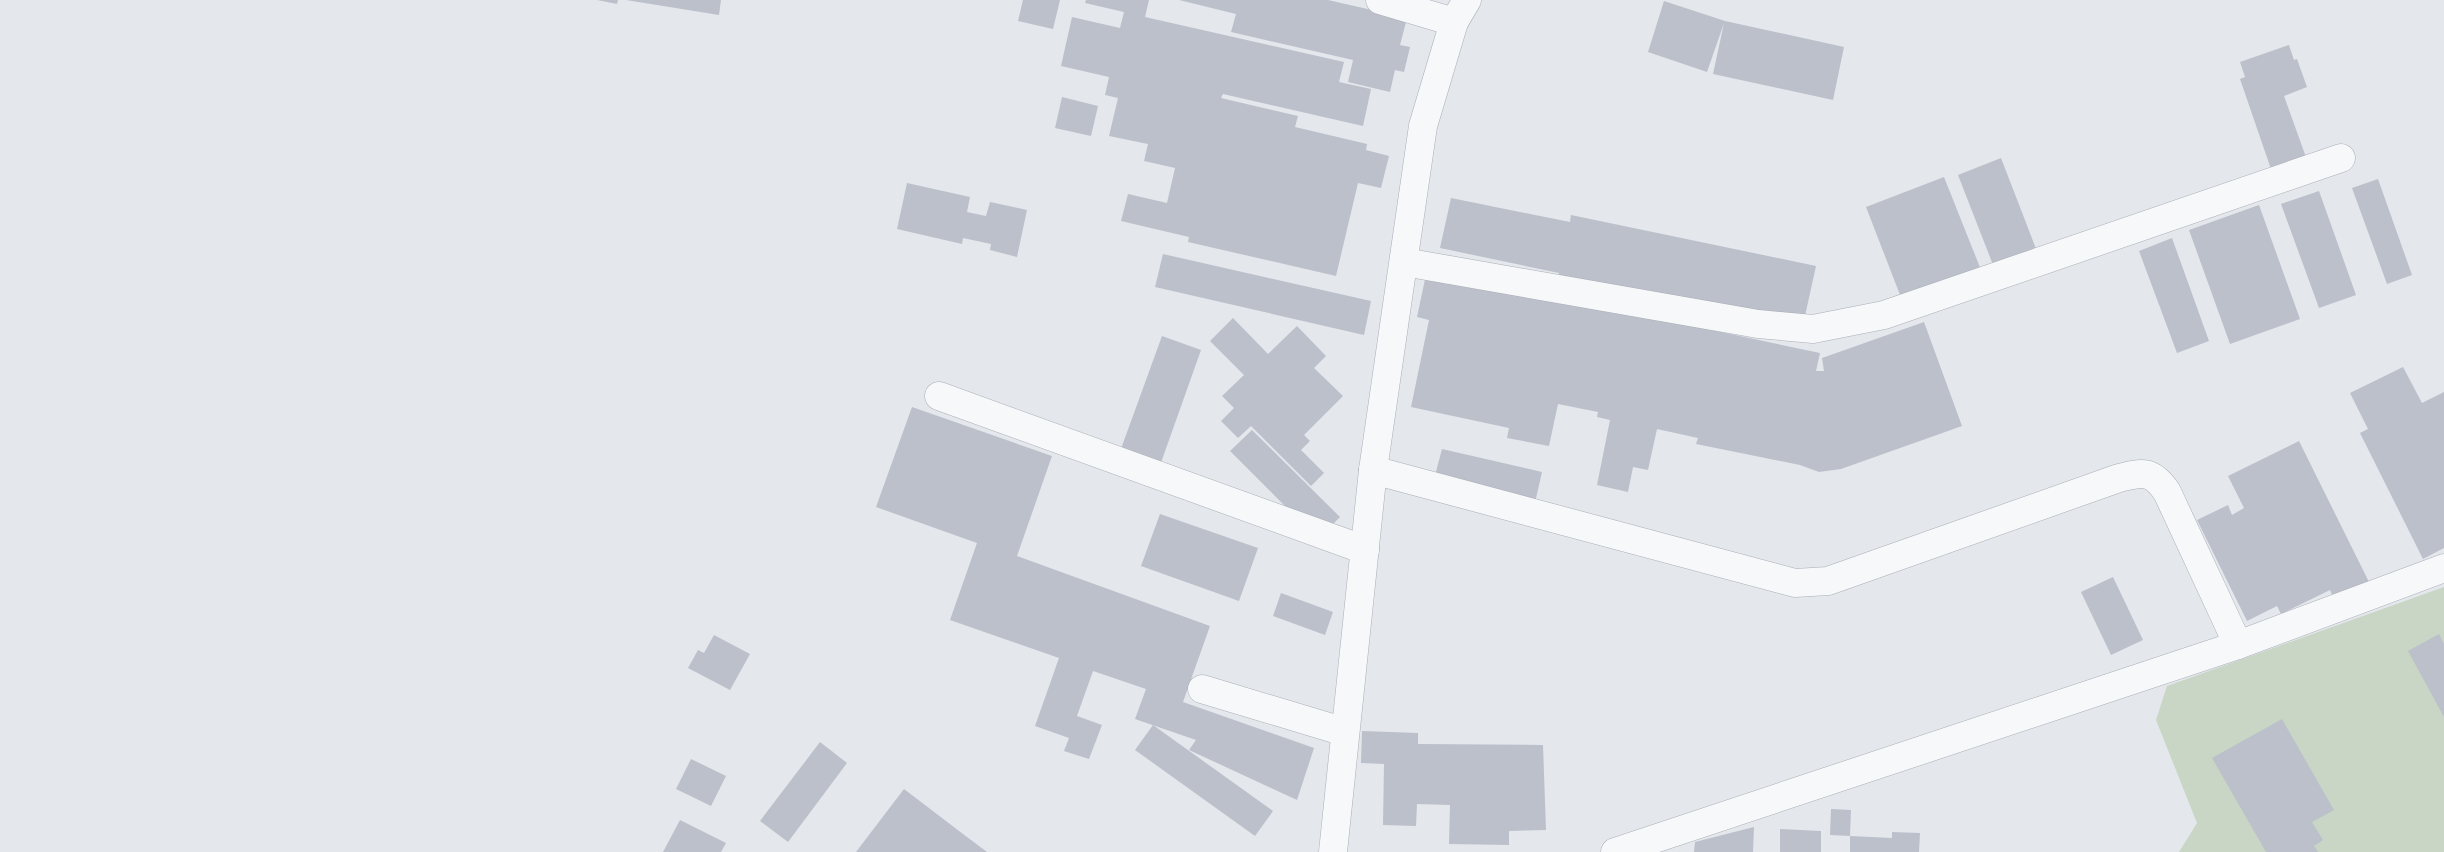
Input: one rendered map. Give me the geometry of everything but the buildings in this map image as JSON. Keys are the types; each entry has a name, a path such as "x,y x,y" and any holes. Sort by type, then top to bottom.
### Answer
{"street":[{"path":"1332,852 1373,470 1424,126 1461,11 1380,0"},
{"path":"1404,262 1758,324 1813,329 1884,315 2341,158"},
{"path":"939,396 1364,550"},
{"path":"1373,470 1795,583 1828,581 2119,478 2138,473 2148,474 2158,478 2167,492 2238,645"},
{"path":"1615,852 2238,645 2444,568"},
{"path":"1202,689 1345,732"}],"green space":[{"path":"2444,587 2444,852 2179,852 2197,823 2156,720 2167,686"}]}
